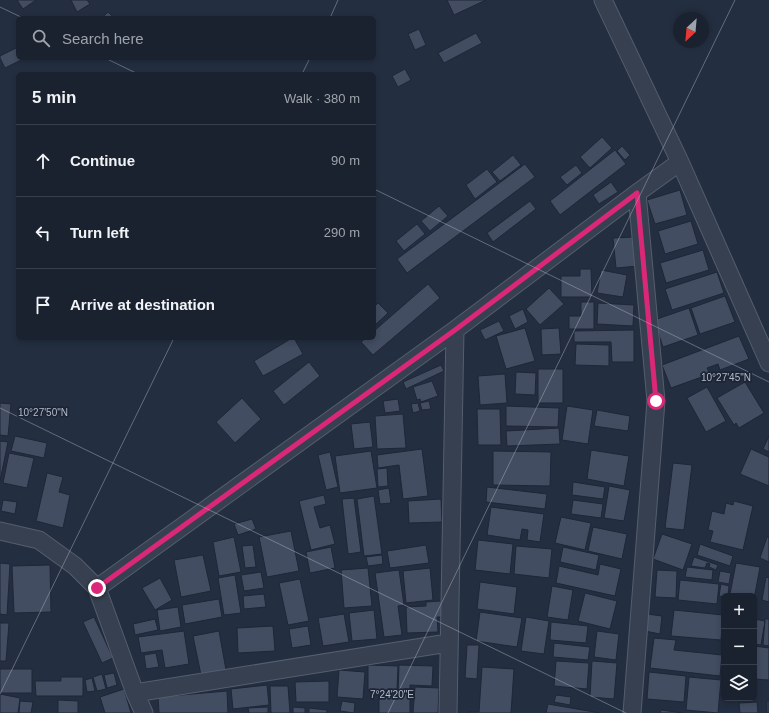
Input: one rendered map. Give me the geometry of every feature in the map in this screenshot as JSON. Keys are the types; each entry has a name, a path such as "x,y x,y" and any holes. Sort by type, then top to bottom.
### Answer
{"street":[{"path":"603,0 680,162 769,363"},
{"path":"97,588 455,330 680,162"},
{"path":"632,713 656,401 637,193"},
{"path":"448,713 448,643 455,330"},
{"path":"0,531 39,540 75,566 97,588 144,713"},
{"path":"135,692 448,643"}],"building":[{"path":"17,0 36,0 23,9"},
{"path":"71,0 87,0 90,4 77,12"},
{"path":"447,0 486,0 454,15"},
{"path":"108,12 112,16 104,16"},
{"path":"419,29 426,45 415,50 408,34"},
{"path":"476,33 482,43 444,63 438,53"},
{"path":"16,48 16,60 21,60 5,68 0,56"},
{"path":"405,69 411,80 398,87 392,76"},
{"path":"602,137 612,148 590,168 580,157"},
{"path":"622,146 630,155 625,160 617,151"},
{"path":"615,150 626,164 560,215 550,201"},
{"path":"513,155 521,165 500,181 492,172"},
{"path":"525,164 535,177 407,273 397,259"},
{"path":"576,165 582,173 567,185 560,177"},
{"path":"487,169 497,182 475,199 466,185"},
{"path":"611,182 618,192 599,204 593,195"},
{"path":"680,190 687,215 655,224 647,200"},
{"path":"530,201 536,209 493,242 487,233"},
{"path":"439,206 448,216 430,231 421,221"},
{"path":"691,221 698,244 665,254 658,231"},
{"path":"417,224 425,234 404,251 396,241"},
{"path":"635,237 638,266 616,268 613,238"},
{"path":"703,250 709,270 666,283 660,263"},
{"path":"580,269 591,269 592,297 561,297 561,276 580,276"},
{"path":"601,270 627,275 623,297 597,293"},
{"path":"717,272 724,293 672,310 665,289"},
{"path":"428,284 440,298 373,355 361,342 364,340 376,340 376,329"},
{"path":"549,288 564,304 540,325 526,309"},
{"path":"725,296 735,322 700,334 691,308"},
{"path":"581,302 594,302 594,329 569,329 569,316 581,316"},
{"path":"378,303 388,313 376,324 376,305"},
{"path":"598,303 634,305 633,326 597,324"},
{"path":"689,308 698,335 663,347 654,320"},
{"path":"523,309 528,322 515,329 509,316"},
{"path":"499,321 504,331 485,340 480,330"},
{"path":"525,328 535,361 506,369 496,336"},
{"path":"559,328 561,354 542,355 541,329"},
{"path":"634,330 634,362 612,362 611,342 574,342 574,331"},
{"path":"739,336 749,359 720,370 718,364 707,368 710,374 671,388 662,365"},
{"path":"289,340 295,340 303,354 263,376 254,361"},
{"path":"576,344 609,345 609,366 575,365"},
{"path":"309,362 320,376 284,405 273,391"},
{"path":"441,365 444,371 406,389 403,382"},
{"path":"538,369 563,369 563,403 538,403"},
{"path":"516,372 536,373 535,395 515,394"},
{"path":"505,374 507,403 480,405 478,376"},
{"path":"432,381 438,396 421,402 420,399 417,400 413,387"},
{"path":"745,382 764,413 739,428 736,423 734,425 717,398"},
{"path":"707,387 726,421 706,432 687,398"},
{"path":"242,398 261,419 235,443 216,422"},
{"path":"398,399 400,411 385,413 383,401"},
{"path":"429,401 431,409 422,410 420,403"},
{"path":"0,403 11,404 8,436 0,435"},
{"path":"418,403 420,411 413,413 411,404"},
{"path":"506,406 559,408 558,427 506,426"},
{"path":"567,406 593,410 588,444 562,440"},
{"path":"477,409 500,409 501,445 478,445"},
{"path":"597,410 630,416 628,431 594,426"},
{"path":"403,414 406,448 377,449 375,416"},
{"path":"370,422 373,447 354,449 351,424"},
{"path":"559,428 560,444 507,446 506,431"},
{"path":"15,436 47,443 44,458 11,451"},
{"path":"769,436 769,452 763,449"},
{"path":"0,441 8,442 0,481"},
{"path":"422,449 428,496 403,499 399,465 378,468 377,455"},
{"path":"751,449 769,457 769,486 740,474"},
{"path":"591,450 629,456 624,486 587,479"},
{"path":"371,451 377,488 340,493 335,456"},
{"path":"493,451 551,452 550,486 493,485"},
{"path":"330,452 338,487 326,490 318,455"},
{"path":"9,453 34,458 27,488 3,483"},
{"path":"673,463 692,465 684,530 665,528"},
{"path":"387,468 388,486 378,487 377,469"},
{"path":"47,473 63,477 59,492 70,495 63,528 36,521"},
{"path":"573,482 605,487 603,499 572,495"},
{"path":"609,486 630,490 624,521 604,518"},
{"path":"487,487 547,494 545,509 486,502"},
{"path":"389,488 391,503 380,504 378,490"},
{"path":"324,495 326,504 314,507 320,528 330,525 335,544 311,550 299,501"},
{"path":"374,496 382,554 364,556 357,499"},
{"path":"354,498 361,552 348,554 342,499"},
{"path":"441,499 442,522 409,523 408,501"},
{"path":"3,500 17,502 15,514 1,511"},
{"path":"573,500 603,504 601,518 571,514"},
{"path":"734,501 753,506 743,550 710,542 713,531 708,530 712,511 724,514 726,503 733,505"},
{"path":"491,507 544,514 540,542 527,540 528,530 522,529 520,540 487,535"},
{"path":"561,517 591,523 585,550 555,543"},
{"path":"252,519 256,529 238,535 234,524"},
{"path":"593,527 627,534 622,559 588,551"},
{"path":"291,531 299,571 267,577 259,537"},
{"path":"662,534 692,544 683,570 653,559"},
{"path":"234,537 241,572 219,576 213,542"},
{"path":"767,537 769,538 769,562 760,558"},
{"path":"478,540 513,544 510,574 475,570"},
{"path":"700,544 733,556 730,566 697,555"},
{"path":"253,545 256,567 245,568 242,546"},
{"path":"426,545 429,563 390,568 387,551"},
{"path":"516,546 552,549 549,578 514,574"},
{"path":"331,547 335,568 310,573 306,552"},
{"path":"563,547 599,555 596,570 560,562"},
{"path":"203,555 211,591 181,597 174,560"},
{"path":"382,555 383,564 368,566 366,557"},
{"path":"694,557 718,565 716,570 709,567 710,564 707,563 705,568 691,566"},
{"path":"0,563 10,564 7,615 0,614"},
{"path":"736,563 760,567 755,593 730,593"},
{"path":"600,564 621,569 615,596 556,583 559,566 598,575"},
{"path":"50,565 51,612 14,613 12,566"},
{"path":"687,567 713,570 712,580 685,577"},
{"path":"368,568 372,606 344,608 341,570"},
{"path":"430,568 433,600 406,603 403,571"},
{"path":"399,570 404,605 398,606 402,635 384,637 375,573"},
{"path":"657,570 677,571 676,598 655,597"},
{"path":"720,571 731,573 729,584 718,582"},
{"path":"261,572 264,588 244,591 241,575"},
{"path":"235,575 241,613 224,615 218,578"},
{"path":"766,577 769,578 769,602 762,600"},
{"path":"160,578 172,600 155,610 142,588"},
{"path":"300,579 309,621 288,625 279,583"},
{"path":"680,580 719,584 717,604 678,600"},
{"path":"480,582 517,587 514,614 477,609"},
{"path":"721,584 729,586 728,593 721,593 721,596 719,596"},
{"path":"552,586 573,590 568,620 547,617"},
{"path":"585,593 617,601 610,629 578,621"},
{"path":"264,594 266,607 244,609 243,596"},
{"path":"219,599 222,617 185,624 182,605"},
{"path":"441,601 442,617 437,617 438,632 407,633 406,607 426,606 426,602"},
{"path":"178,607 181,627 160,631 157,610"},
{"path":"374,610 377,639 352,641 349,613"},
{"path":"674,610 721,615 721,640 671,636"},
{"path":"480,612 522,618 517,647 476,641"},
{"path":"344,614 349,642 323,646 318,618"},
{"path":"647,614 662,616 660,634 645,631"},
{"path":"94,617 113,658 102,663 83,622"},
{"path":"526,617 549,621 544,654 521,651"},
{"path":"155,619 158,630 135,635 133,624"},
{"path":"765,619 769,619 769,646 763,645"},
{"path":"757,620 765,621 761,645 757,644"},
{"path":"551,622 588,626 586,643 550,640"},
{"path":"0,623 9,623 6,661 0,661"},
{"path":"273,626 275,651 238,653 237,628"},
{"path":"308,626 311,645 292,648 289,629"},
{"path":"184,631 189,664 165,668 162,650 141,653 138,637"},
{"path":"219,631 226,670 201,675 193,636"},
{"path":"597,631 619,634 616,660 594,657"},
{"path":"654,638 676,640 674,650 721,655 720,676 650,668"},
{"path":"554,643 590,647 588,660 553,657"},
{"path":"467,645 479,645 477,679 465,678"},
{"path":"757,646 769,648 769,680 757,679"},
{"path":"156,653 159,667 146,669 144,655"},
{"path":"556,661 589,663 587,689 554,686"},
{"path":"592,661 617,663 614,699 590,697"},
{"path":"368,665 398,666 397,690 368,690"},
{"path":"399,665 433,666 432,686 410,685 410,713 379,713 379,692 398,693"},
{"path":"482,667 514,669 511,713 469,713 479,712"},
{"path":"0,669 32,669 32,693 0,693"},
{"path":"339,670 365,672 363,699 337,697"},
{"path":"649,672 686,676 684,702 647,699"},
{"path":"114,673 117,685 107,688 104,675"},
{"path":"102,674 106,689 97,691 93,677"},
{"path":"61,677 83,677 83,696 36,696 35,681 61,681"},
{"path":"689,677 721,680 718,713 686,710"},
{"path":"92,678 95,691 87,692 85,680"},
{"path":"329,681 329,702 296,702 295,682"},
{"path":"267,685 269,705 233,709 231,689"},
{"path":"270,686 288,686 290,713 271,713"},
{"path":"415,687 439,688 438,713 413,713"},
{"path":"124,689 131,713 105,713 100,697"},
{"path":"227,691 228,713 159,713 158,697"},
{"path":"0,694 20,698 18,713 0,713"},
{"path":"556,695 571,697 570,705 554,702"},
{"path":"58,700 78,701 78,713 58,713"},
{"path":"20,701 33,702 31,713 19,713"},
{"path":"342,701 355,703 354,713 340,711"},
{"path":"767,701 769,701 769,713 767,713"},
{"path":"757,702 758,713 740,713 739,703"},
{"path":"548,704 600,713 546,713"},
{"path":"268,707 268,713 249,713 248,708"},
{"path":"293,707 305,708 305,713 293,713"},
{"path":"309,708 327,710 327,713 309,713"},
{"path":"661,710 683,713 660,713"}],"route":[{"path":"97,588 455,330 637,193 656,401"}]}
